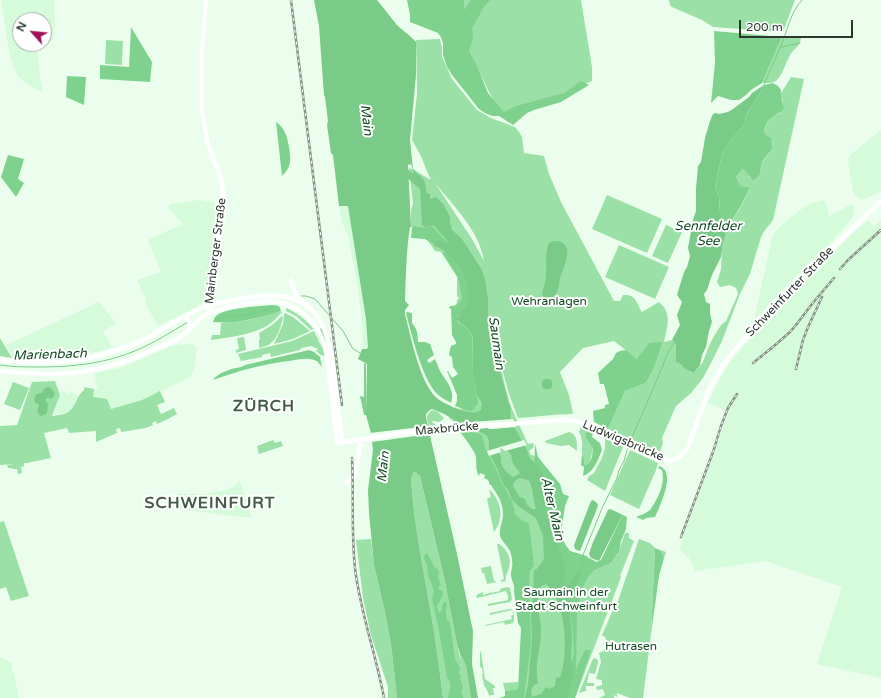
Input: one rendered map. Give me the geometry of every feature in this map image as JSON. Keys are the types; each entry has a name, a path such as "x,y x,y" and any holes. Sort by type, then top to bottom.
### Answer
{"main road":[{"name":"Mainberger Straße","path":"206,0 202,53 202,110 209,150 219,172 223,193 209,312"},
{"name":"Schweinfurter Straße","path":"675,460 682,455 690,443 708,392 728,358 759,322 798,281 881,201"},
{"path":"291,280 296,294 317,316 323,327 328,340 332,382"},
{"path":"0,360 48,362 91,357 140,342 184,316 209,305 254,296 280,296 289,298 308,307"},
{"path":"0,371 52,374 98,369 129,360 170,343 179,338 200,318 209,312 249,303 270,301 280,302 292,307 303,313 312,321 324,344 332,382"},
{"path":"184,316 189,320 190,327"},
{"name":"Maxbrücke","path":"332,382 339,443 407,432 524,422"},
{"name":"Ludwigsbrücke","path":"524,422 563,420 576,421 663,460 675,460"},
{"path":"346,483 356,471 361,439"}],"shaded area":[{"path":"1,0 54,0 55,22 53,40 52,12 12,12 12,52 38,52 43,92 35,89 18,76 9,52"},
{"path":"881,130 881,191 861,200 853,192 848,161 850,155"},
{"path":"199,200 219,204 206,293 203,302 195,308 158,326 145,303 147,302 137,280 161,272 148,240 183,224 168,208 170,204"},
{"path":"825,200 829,216 852,204 854,213 851,220 754,320 772,237 782,224 808,204"},
{"path":"348,205 368,330 367,349 362,349 362,322 358,289 348,235 342,222 339,206"},
{"path":"881,220 881,678 817,664 842,587 766,561 695,571 689,558 679,549 728,413 723,409 708,403 730,362 768,319 856,230 868,221 874,227"},
{"path":"99,302 116,323 103,332 107,336 111,348 72,357 31,359 13,358 6,345"},
{"path":"193,344 197,348 195,366 191,377 142,400 111,409 93,397 94,389 98,389 94,373 120,368 174,345"},
{"path":"62,391 68,394 70,391 78,396 72,408 68,412 56,415 54,413"},
{"path":"240,481 252,517 176,509 178,493 201,494 222,491 233,487"},
{"path":"0,657 13,663 11,669 14,674 19,698 0,698"}],"green space":[{"path":"407,0 464,0 464,10 471,0 490,0 484,7 472,28 473,39 469,50 488,93 504,112 516,106 564,93 581,81 589,85 561,102 527,113 513,125 499,116 492,116 485,113 479,109 447,67 443,55 443,43 438,33 410,22"},
{"path":"455,0 581,0 592,67 592,81 546,101 503,115 489,92 469,50"},
{"path":"669,0 795,0 783,32 713,27 702,20 672,7"},
{"path":"131,27 152,62 150,82 100,79 100,65 129,67"},
{"path":"714,31 782,37 762,83 739,100 731,100 718,96 711,103 715,63"},
{"path":"801,36 797,47 790,55 779,78 774,82 762,83 782,37"},
{"path":"440,39 442,57 452,79 477,110 491,118 515,127 522,137 524,153 544,156 549,174 561,202 614,301 620,301 623,295 631,296 635,299 642,312 659,302 665,309 668,317 668,326 664,342 672,340 676,345 676,362 694,373 703,362 714,336 721,325 726,321 738,294 736,288 730,285 720,287 717,282 721,269 722,250 726,230 741,207 750,187 741,186 736,177 741,169 746,171 750,178 760,174 763,161 772,150 764,131 769,120 773,116 780,113 783,101 780,95 791,77 804,79 773,220 761,237 750,274 740,294 722,341 703,378 691,393 676,406 662,438 663,443 660,451 656,451 608,429 625,391 646,383 654,368 663,342 637,359 614,341 583,348 560,372 569,395 572,414 518,418 509,394 500,361 511,407 528,444 533,443 533,448 529,451 538,462 550,494 565,550 597,565 604,562 610,564 618,554 625,533 629,533 629,538 634,541 575,698 518,698 523,623 502,501 473,445 449,418 455,407 459,409 463,408 459,323 456,310 457,300 459,298 457,296 457,277 441,252 435,251 421,234 411,227 411,210 413,203 409,167 431,179 412,140 417,94 416,40","holes":["435,183 465,219 477,240 484,261 472,239"]},
{"path":"106,40 123,41 122,65 105,64"},
{"path":"67,76 86,77 84,105 66,97"},
{"path":"773,83 781,90 784,109 770,119 764,129 767,136 771,138 772,150 763,161 760,174 754,180 742,169 736,177 741,186 750,187 741,206 726,230 724,220 720,212 719,197 715,186 722,154 731,140 745,124 748,112 764,85"},
{"path":"276,122 282,127 285,133 290,155 288,169 282,176"},
{"path":"8,155 24,159 18,179 24,183 16,197 1,177"},
{"path":"607,195 662,219 647,253 592,229"},
{"path":"666,225 682,232 668,263 652,256"},
{"path":"414,226 423,228 432,226 447,242 447,244 431,243 425,239 411,238 412,228"},
{"path":"619,245 669,267 655,299 605,277"},
{"path":"442,252 448,253 458,262 466,274 474,294 457,319 458,322 467,329 472,336 473,376 478,403 473,410 469,411 455,406 457,395 447,371 452,378 458,374 453,367 452,357 449,354 451,346 456,344 456,342 452,335 451,309 449,308 450,306 457,304 462,298 458,277"},
{"path":"272,305 279,306 281,311 248,320 213,322 216,316 226,311"},
{"path":"286,308 302,317 314,329 311,330 296,316 286,311"},
{"path":"281,311 282,312 272,322 258,330 242,335 211,340 212,335 220,335 221,323 250,320"},
{"path":"407,312 412,313 412,323 417,332 418,342 430,344 434,355 427,360 429,363 435,359 451,390 451,403 436,393 421,366 414,344"},
{"path":"285,313 293,317 310,331 293,339 274,344 283,324"},
{"path":"282,316 282,323 273,341 268,345 259,348 259,333 272,325"},
{"path":"325,326 330,339 332,355 322,356 316,351 318,349 311,346 271,357 270,353 262,355 262,357 241,361 238,354 292,341 314,331 322,348 316,331"},
{"path":"244,337 246,350 236,353 236,350 239,349 237,338"},
{"path":"0,338 12,358 0,356"},
{"path":"663,342 654,368 646,383 625,391 608,429 594,422 593,411 605,408 605,405 609,404 604,384 600,384 598,373 613,359 616,353 620,351 626,350 637,359 649,343"},
{"path":"309,350 320,357 322,367 317,361 300,359 260,366 213,380 220,374 230,369"},
{"path":"364,363 366,364 366,415 364,415 360,396 364,397"},
{"path":"55,381 60,395 52,416 65,414 71,410 79,395 84,390 84,387 94,389 93,397 107,399 111,409 142,400 160,391 165,402 157,405 161,414 174,408 177,414 157,424 156,421 152,423 153,425 146,428 121,432 120,428 116,429 117,433 96,442 96,431 69,433 67,428 44,433 51,458 24,463 24,466 21,467 22,473 18,474 17,469 8,468 7,465 13,464 0,465 0,426 17,425 32,382"},
{"path":"13,382 29,388 20,410 4,404"},
{"path":"433,410 438,412 444,418 440,422 432,421 435,425 428,426 428,415 430,411"},
{"path":"581,427 588,430 586,433 593,447 590,463 585,465 582,454 582,439 579,432"},
{"path":"588,430 593,433 592,437 600,443 602,450 593,469 583,476 584,467 581,465 582,455 585,465 588,464 592,458 593,448 586,438 586,433"},
{"path":"460,432 482,435 486,450 502,484 512,500 515,514 529,524 534,565 530,571 529,588 531,643 524,698 500,698 505,696 505,691 518,689 521,628 518,623 514,587 511,575 512,557 510,551 500,536 503,512 500,500 488,480 484,478 485,475 480,473 479,476 475,454"},
{"path":"569,432 575,437 577,442 577,451 569,445 561,446 546,443 545,441"},
{"path":"605,438 623,447 605,491 587,480 589,476 594,473 602,458 605,448"},
{"path":"273,440 275,443 281,441 283,446 259,454 257,446"},
{"name":"Saumain in der Stadt Schweinfurt","path":"535,444 538,457 560,484 563,494 569,496 565,506 561,534 570,551 587,556 597,562 601,560 622,516 621,514 627,517 626,529 621,541 619,552 611,563 594,570 582,588 577,613 576,669 585,650 591,650 575,698 566,698 569,667 574,654 570,607 567,612 534,467"},
{"path":"630,450 658,463 639,509 610,495"},
{"path":"659,466 664,469 667,475 666,489 655,517 646,518 643,520 636,517 650,510 661,488 663,475 662,470 658,468"},
{"path":"414,472 417,472 420,476 444,577 460,657 463,659 466,666 471,698 443,698 412,497 411,478"},
{"path":"489,489 496,498 500,509 500,521 494,532 487,499 491,497"},
{"path":"4,521 29,596 11,601 6,587 0,589 0,522"},
{"path":"371,539 374,565 391,644 397,698 388,698 388,687 371,635 363,598 356,540"},
{"name":"Hutrasen","path":"639,539 650,543 655,548 651,634 643,698 630,698 617,693 617,697 614,695 614,698 599,698 605,695 603,689 597,690 596,687 602,685 602,680 596,679 601,662 599,653 604,651 606,638 602,635 618,601"},
{"path":"497,544 504,548 510,561 506,583 505,581 501,582 501,580 504,579"},
{"path":"655,548 666,552 664,558 661,551"},
{"path":"655,548 661,551 664,558 659,576 651,634"},
{"path":"427,553 434,567 437,568 439,573 438,577 441,586 439,586 438,589 443,591 443,595 437,606 439,613 442,610 444,602 446,601 447,603 446,619 450,622 455,659 460,668 459,673 463,687 461,694 463,698 448,698 450,683 447,678 432,599 434,591 424,559 424,556"},
{"path":"491,566 494,581 496,582 487,584 481,568"},
{"path":"507,587 510,588 512,599 510,602 488,606 488,604 508,600 506,591 477,598 476,596 483,592 483,595 490,593 491,590 491,593 500,591 500,589"},
{"path":"512,610 490,615 490,613"},
{"path":"512,610 514,618 513,623 505,625 504,622 485,626 512,619"},
{"path":"480,651 485,679 495,686 495,688 493,688 494,695 490,695 490,698 484,685 482,668 480,667"},
{"path":"595,658 598,660 598,663 595,674 589,673 587,683 594,683 594,686 586,686 586,691 579,693 592,661"},
{"path":"518,682 518,689 505,691 503,683"}],"water":[{"name":"Main","path":"314,0 377,0 397,25 416,42 416,75 410,140 413,169 424,180 427,193 430,194 430,199 436,197 443,204 450,217 452,230 462,239 482,270 488,299 488,313 494,347 508,402 511,408 510,416 513,426 528,452 529,457 540,469 546,482 546,506 564,564 564,585 568,585 579,571 582,572 569,596 572,637 571,660 573,674 568,698 525,698 528,684 532,640 531,615 534,570 537,569 544,559 543,536 536,518 517,505 511,498 491,457 489,442 483,428 461,424 432,409 427,413 426,418 473,631 472,664 478,698 471,698 466,666 461,657 457,644 444,577 420,476 414,472 411,478 412,497 443,698 397,698 391,644 374,565 369,513 368,490 373,450 371,433 366,415 367,364 358,359 362,349 367,349 368,347 366,319 348,206 339,206 333,155 331,153 327,125 328,121 324,95 319,26","holes":["411,164 417,184 420,188 422,225 425,227 434,225 445,238 448,243 437,240 434,246 444,251 460,266 465,279 468,303 461,311 458,318 455,316 473,336 473,375 477,395 482,403 481,410 477,412 459,410 438,399 426,383 413,347 405,314 405,310 409,305 405,301 406,264 411,227 408,165","499,447 504,447 511,454 514,464 520,472 519,474 513,477 504,469 501,462 501,456 498,451","520,478 529,481 536,509 529,507 525,499 520,497 513,486 516,480","546,584 553,592 558,602 564,628 564,655 563,667 560,677 556,678 555,686 550,689 546,687 541,694 532,697 531,690 534,685 538,683 537,664 541,637 538,602 541,586"]},
{"name":"Sennfelder See","path":"764,85 748,112 745,124 731,140 722,154 715,186 719,197 720,212 724,220 726,230 721,257 704,294 706,302 710,304 712,322 700,365 694,373 676,362 676,345 672,340 680,325 677,315 682,302 677,295 690,256 688,248 696,211 698,166 701,162 705,138 713,114 728,112"},
{"path":"550,242 561,242 565,245 567,255 557,292 552,298 549,298 543,296 542,294 546,277 547,249"},
{"path":"547,378 551,380 553,384 551,388 547,390 543,388 541,384 543,380"},
{"path":"47,387 50,387 54,394 53,398 51,399 48,397 45,400 48,404 47,413 40,416 37,411 39,406 34,401 35,397 42,393"},
{"path":"593,500 598,506 579,551 575,549 574,545 591,501"},
{"path":"610,509 621,514 622,516 599,561 591,558 589,554 593,542 608,510"}],"pier":[{"path":"513,419 516,427 482,430 460,426 457,423"},
{"path":"430,424 432,435 372,442 370,433 429,426"},
{"path":"524,440 527,445 505,451 501,448 501,452 489,456 487,451"}],"waterway":[{"name":"Sennfelder See","path":"764,85 794,11 802,0"},
{"path":"781,47 800,43"},
{"name":"Saumain","path":"401,168 422,186"},
{"name":"Marienbach","path":"301,296 315,299 343,331 353,349 360,353"},
{"name":"Marienbach","path":"215,318 252,314 276,306"},
{"name":"Marienbach","path":"0,365 18,367 50,367 100,362 125,355 143,347 188,322"},
{"path":"630,442 667,354 674,342"},
{"name":"Alter Main","path":"473,424 493,435"},
{"path":"581,571 583,555 603,506 617,478 628,447"}],"railway":[{"path":"291,0 342,405"},
{"path":"840,269 881,230"},
{"path":"753,363 790,332 834,278"},
{"path":"796,369 803,340 822,297"},
{"path":"681,537 728,408 737,394"},
{"path":"352,458 353,540 357,584 384,698"}],"district":[{"name":"ZÜRCH","path":"264,407"},
{"name":"SCHWEINFURT","path":"210,504"}],"park label":[{"name":"Wehranlagen","path":"549,302"}]}
